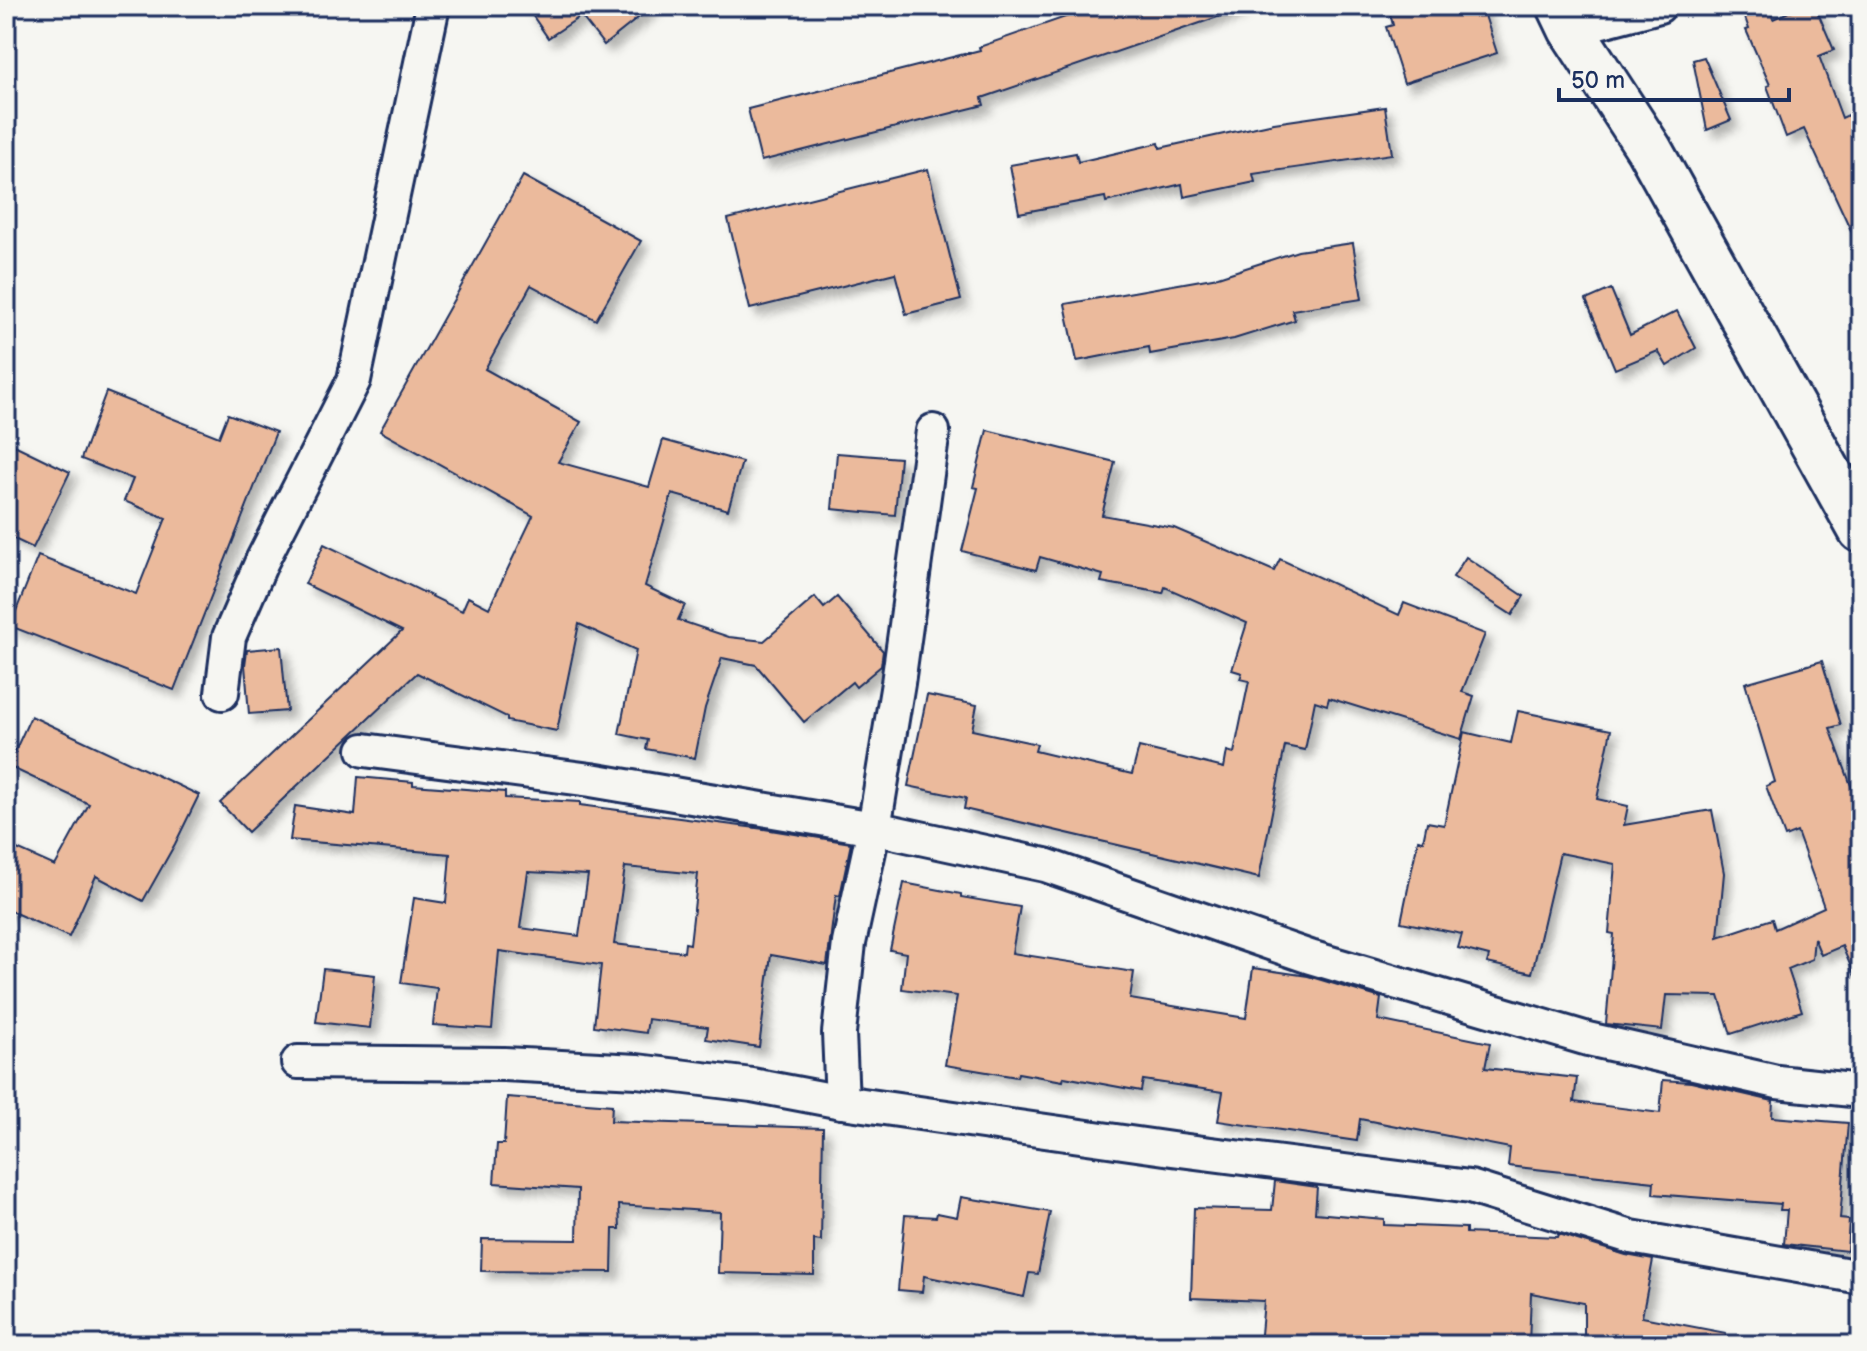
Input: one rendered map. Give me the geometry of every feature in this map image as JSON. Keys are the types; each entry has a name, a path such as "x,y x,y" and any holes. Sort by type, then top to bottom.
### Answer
{"main road":[{"path":"1566,18 1649,149 1861,530"}],"street":[{"path":"222,693 229,637 262,561 354,380 433,6"},
{"path":"1566,18 1659,6"},
{"path":"842,1102 839,1033 849,943 874,828 898,683 933,431"},
{"path":"364,750 591,780 874,828 1045,865 1310,957 1588,1039 1777,1082 1861,1091"},
{"path":"298,1062 504,1064 637,1071 752,1085 842,1102 1324,1170 1470,1187 1631,1237 1861,1277"}],"building":[{"path":"526,6 653,6 604,45 581,16 548,38"},
{"path":"1097,6 1237,6 1238,10 982,98 984,105 761,161 748,109 980,50 979,47"},
{"path":"1388,6 1482,6 1497,53 1404,83 1386,27 1393,25"},
{"path":"1741,6 1769,6 1773,19 1802,6 1815,6 1834,50 1819,56 1842,118 1861,109 1861,252 1804,129 1786,137 1767,86 1770,85 1746,30 1749,29"},
{"path":"1704,57 1731,120 1707,130 1693,60"},
{"path":"1385,107 1392,154 1253,174 1255,182 1184,197 1182,184 1106,202 1105,197 1019,213 1010,165 1076,153 1078,162 1159,143 1160,148 1274,123"},
{"path":"928,169 961,300 906,314 895,273 750,309 728,219"},
{"path":"523,176 641,241 596,320 531,285 485,369 581,422 558,462 649,487 663,440 742,462 728,510 672,494 645,586 685,605 678,620 729,637 764,641 815,597 824,608 837,597 883,651 881,666 856,687 852,682 804,722 756,665 722,658 705,708 695,758 646,749 648,740 619,734 636,650 579,624 557,731 507,721 507,717 417,673 248,832 220,803 402,631 305,584 324,544 462,611 468,597 489,608 533,516 380,431"},
{"path":"1353,243 1362,299 1292,310 1295,320 1234,339 1150,354 1149,347 1077,361 1065,304 1218,277 1298,251"},
{"path":"1611,289 1630,335 1677,311 1696,348 1667,366 1658,351 1615,369 1586,300"},
{"path":"106,392 219,437 228,414 276,432 174,690 10,626 38,556 136,594 166,518 124,501 133,479 81,459"},
{"path":"987,430 1115,462 1102,515 1174,528 1274,571 1280,559 1399,615 1404,603 1485,634 1462,692 1474,696 1461,739 1329,698 1327,705 1315,701 1305,750 1285,746 1259,878 964,809 966,798 908,786 927,695 977,705 972,730 1037,744 1035,751 1132,774 1139,747 1224,768 1227,751 1234,753 1249,681 1240,679 1242,673 1232,670 1247,623 1165,587 1163,593 1101,582 1103,575 1040,557 1036,570 962,551 978,488 973,487"},
{"path":"6,441 70,472 33,548 6,535"},
{"path":"837,453 900,458 895,515 832,509"},
{"path":"1466,557 1524,596 1512,615 1453,577"},
{"path":"281,647 287,711 249,714 245,665 247,650"},
{"path":"1822,661 1841,725 1830,728 1861,813 1861,990 1842,946 1821,955 1814,938 1812,959 1788,969 1802,1011 1731,1034 1719,996 1666,995 1662,1030 1606,1024 1614,934 1609,933 1615,864 1560,853 1532,973 1487,963 1489,956 1458,948 1462,934 1401,922 1418,840 1423,841 1427,822 1444,825 1464,732 1511,743 1518,711 1611,730 1597,799 1628,806 1624,825 1712,810 1724,873 1718,937 1772,919 1775,929 1824,907 1797,832 1785,837 1766,786 1775,782 1745,683"},
{"path":"31,716 199,795 143,901 96,876 69,937 6,909 6,844 55,866 89,804 8,766"},
{"path":"358,777 505,792 505,798 580,802 580,805 851,843 840,896 836,895 827,965 771,955 759,1047 706,1039 708,1027 648,1019 646,1033 594,1026 601,965 499,951 492,1029 433,1025 437,988 401,983 414,898 446,903 450,854 290,840 295,806 355,815","holes":["625,867 698,874 690,944 685,943 684,952 614,944","528,872 588,875 579,936 520,928"]},
{"path":"904,883 1020,907 1012,953 1134,972 1130,999 1246,1018 1253,968 1308,976 1381,998 1378,1020 1490,1043 1485,1068 1577,1078 1574,1102 1660,1113 1663,1080 1691,1082 1773,1101 1772,1117 1848,1123 1840,1219 1849,1220 1847,1251 1784,1244 1787,1210 1780,1210 1781,1204 1653,1194 1654,1182 1508,1166 1510,1148 1360,1119 1357,1141 1218,1121 1223,1092 1143,1080 1141,1091 1064,1077 1063,1081 1018,1073 1017,1077 945,1065 957,996 902,989 906,953 890,950"},
{"path":"323,969 375,975 370,1028 316,1022"},
{"path":"507,1097 612,1105 611,1121 823,1128 821,1241 814,1240 814,1275 718,1273 720,1212 619,1205 620,1229 613,1229 612,1272 481,1271 482,1239 577,1240 578,1189 494,1183 497,1144 504,1144"},
{"path":"1275,1181 1317,1187 1315,1213 1384,1219 1384,1225 1466,1228 1466,1233 1557,1237 1558,1234 1653,1260 1642,1317 1726,1333 1725,1345 1584,1345 1584,1303 1531,1293 1529,1345 1260,1345 1264,1301 1191,1298 1194,1208 1272,1210"},
{"path":"961,1197 1050,1212 1038,1274 1029,1273 1024,1297 924,1276 922,1292 898,1290 905,1215 936,1217 937,1213 957,1217"}]}
